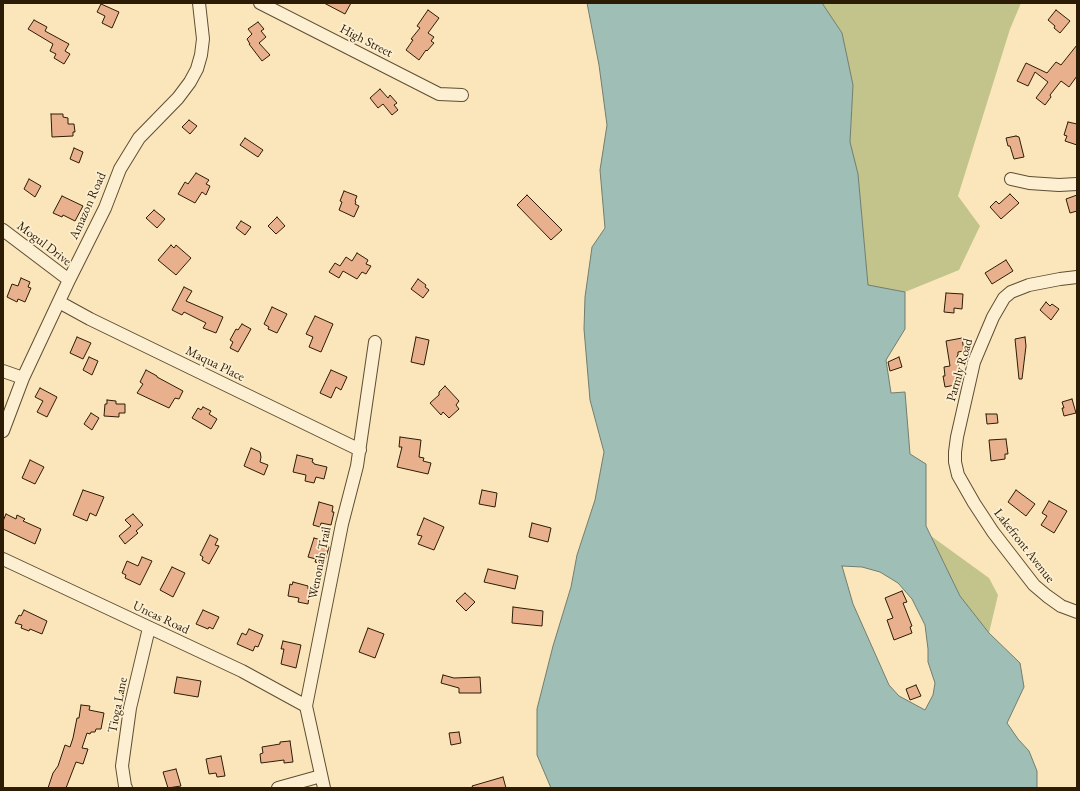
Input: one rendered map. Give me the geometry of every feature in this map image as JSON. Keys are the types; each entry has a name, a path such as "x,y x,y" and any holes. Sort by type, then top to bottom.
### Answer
{"street":[{"name":"Amazon Road","path":"3,431 23,378 104,208 120,169 139,138 178,98 190,82 197,69 203,39 199,3"},
{"name":"High Street","path":"260,3 439,94 462,95"},
{"path":"1011,179 1029,183 1077,184"},
{"name":"Mogul Drive","path":"3,230 69,280"},
{"name":"Parmly Road","path":"974,503 958,475 955,462 955,452 974,362 993,316 1004,298 1011,292 1029,286 1077,277"},
{"name":"Maqua Place","path":"59,302 90,319 360,450"},
{"name":"Wenonah Trail","path":"323,782 306,706 342,524 354,482 375,342"},
{"path":"3,371 23,378"},
{"name":"Lakefront Avenue","path":"974,503 993,532 1034,585 1061,606 1077,612"},
{"name":"Uncas Road","path":"3,559 242,671 306,706"},
{"name":"Tioga Lane","path":"126,788 122,766 130,708 149,628"},
{"path":"278,788 323,782"}],"green space":[{"path":"822,3 1021,3 1010,29 958,196 980,226 959,270 905,292 868,286 858,174 850,143 853,85 842,33"},
{"path":"931,536 989,578 998,595 989,633 960,596"}],"water":[{"path":"587,3 822,3 842,33 853,85 850,142 858,174 868,285 905,292 905,329 886,360 891,393 905,392 910,454 926,464 926,526 960,596 989,633 1020,663 1024,687 1007,723 1018,739 1029,751 1037,771 1037,788 551,788 537,755 537,709 553,646 571,587 577,555 595,500 604,452 590,400 584,329 585,297 592,247 605,228 600,170 607,125 599,65","holes":["842,566 862,567 880,572 898,583 912,599 925,625 928,662 935,683 933,695 925,710 899,696 889,685 853,604"]}],"building":[{"path":"324,3 351,3 345,14"},
{"path":"101,4 119,12 112,28 102,23 105,16 97,12"},
{"path":"428,10 439,18 428,33 434,37 431,41 434,43 427,51 426,50 419,60 406,50 413,40 411,39 420,28 417,26"},
{"path":"1056,10 1070,21 1060,33 1048,20"},
{"path":"34,20 47,27 45,31 69,44 65,51 70,54 64,64 54,58 56,54 50,51 53,44 28,29"},
{"path":"258,22 264,29 261,31 266,37 259,43 270,55 262,61 247,39 252,34 248,29"},
{"path":"1077,45 1077,76 1069,87 1061,81 1050,95 1051,97 1045,105 1036,98 1048,82 1035,72 1028,86 1017,81 1026,63 1047,73 1056,62 1061,65"},
{"path":"380,89 388,98 390,95 397,103 394,105 398,110 392,115 383,104 378,108 370,98"},
{"path":"51,114 63,114 63,117 68,118 68,124 74,124 75,132 73,132 73,136 52,137"},
{"path":"189,120 197,126 190,134 182,127"},
{"path":"1068,122 1077,124 1077,145 1065,141 1067,136 1064,135"},
{"path":"1016,136 1019,137 1024,157 1014,159 1006,138"},
{"path":"245,138 263,150 258,157 240,145"},
{"path":"74,148 83,152 79,163 70,159"},
{"path":"196,173 209,180 206,184 210,186 206,195 202,192 195,203 178,194 185,182 188,184"},
{"path":"29,179 41,186 35,197 24,189"},
{"path":"344,191 357,196 355,204 359,206 354,217 339,210 342,202 340,201"},
{"path":"1010,194 1019,203 1001,219 990,207 996,201 999,204"},
{"path":"527,195 562,230 551,240 517,205"},
{"path":"1077,195 1077,211 1070,213 1066,199"},
{"path":"62,196 83,206 75,221 63,215 62,217 53,213"},
{"path":"154,210 165,219 157,228 146,218"},
{"path":"277,217 285,226 276,234 268,226"},
{"path":"241,221 251,227 245,235 236,228"},
{"path":"171,245 174,248 176,245 191,258 176,275 158,260"},
{"path":"357,253 368,260 366,264 371,266 366,274 362,272 357,279 343,271 339,278 329,272 335,263 340,266 346,257 352,261"},
{"path":"1006,260 1013,271 992,284 985,273"},
{"path":"21,278 30,282 28,287 31,288 25,302 18,299 17,302 7,297 12,284 18,286"},
{"path":"418,279 426,285 425,287 429,290 423,298 411,289"},
{"path":"184,287 192,291 186,301 223,317 216,333 203,328 206,323 184,312 182,315 172,310"},
{"path":"946,293 963,294 962,309 954,308 954,313 944,312"},
{"path":"1046,302 1050,306 1052,304 1059,309 1051,320 1040,310"},
{"path":"272,307 287,314 277,333 268,329 269,327 264,324"},
{"path":"315,316 333,324 321,352 309,347 313,337 306,334"},
{"path":"242,324 251,329 238,352 230,348 233,342 230,340 236,329 238,330"},
{"path":"77,337 91,343 83,359 70,353"},
{"path":"416,337 429,340 424,365 411,362"},
{"path":"1025,337 1026,346 1022,379 1019,379 1015,339"},
{"path":"962,338 964,351 958,352 957,356 960,375 958,375 959,377 955,378 955,385 945,387 943,376 945,376 944,367 950,366 946,341"},
{"path":"89,357 98,361 92,375 83,370"},
{"path":"899,357 902,367 890,371 888,362"},
{"path":"146,370 183,391 179,399 175,398 169,408 137,393 143,384 140,382"},
{"path":"331,370 347,377 341,390 336,387 331,398 320,393"},
{"path":"445,386 459,401 456,405 459,409 449,418 443,412 441,415 430,403 439,395 439,392"},
{"path":"40,388 57,397 47,417 37,412 43,401 35,397"},
{"path":"1072,399 1076,413 1064,416 1062,402"},
{"path":"107,400 116,401 116,404 125,404 125,413 119,413 119,417 104,416 105,404 107,404"},
{"path":"203,407 211,411 209,414 217,419 211,429 192,418 198,408 201,410"},
{"path":"91,413 99,418 92,430 84,424"},
{"path":"986,414 997,414 998,423 987,424"},
{"path":"400,437 421,440 419,457 424,458 423,461 431,463 428,474 397,467 402,447 399,447"},
{"path":"1006,439 1008,454 1005,454 1005,459 991,461 989,440"},
{"path":"251,448 260,452 260,462 268,465 264,475 244,466"},
{"path":"297,455 313,459 312,462 314,464 327,467 324,479 316,477 314,483 305,481 306,475 293,472"},
{"path":"30,460 44,467 35,484 22,478"},
{"path":"83,490 104,497 96,516 90,513 87,521 73,515"},
{"path":"482,490 497,493 495,507 479,504"},
{"path":"1016,490 1035,504 1026,516 1008,502"},
{"path":"1049,501 1067,511 1054,533 1041,525 1047,516 1042,513"},
{"path":"319,502 333,506 332,512 334,512 331,525 321,523 320,527 313,525"},
{"path":"6,514 16,519 17,515 25,519 23,521 41,529 35,544 3,529 3,521"},
{"path":"133,514 143,525 136,531 138,533 125,544 119,536 131,526 125,520"},
{"path":"424,518 444,527 434,550 418,544 422,536 417,535"},
{"path":"532,523 551,528 548,542 529,537"},
{"path":"210,535 218,539 215,545 219,546 209,564 202,560 203,557 200,555"},
{"path":"314,538 321,540 320,545 329,547 324,564 315,562 316,559 308,557"},
{"path":"142,557 152,561 140,585 125,578 126,575 122,573 127,561 138,566"},
{"path":"172,567 185,573 173,597 160,590"},
{"path":"488,569 518,576 515,589 484,582"},
{"path":"293,582 308,586 308,589 310,590 308,604 298,602 299,598 288,596 290,584 292,585"},
{"path":"902,591 907,602 903,603 912,626 910,627 912,633 894,640 887,620 893,618 885,598"},
{"path":"465,593 475,602 466,611 456,601"},
{"path":"513,607 543,611 542,626 512,623"},
{"path":"24,610 47,621 42,634 30,629 29,631 21,628 22,625 15,623 19,615 21,616"},
{"path":"203,610 219,617 213,629 209,627 208,629 196,624"},
{"path":"368,628 384,634 375,658 359,652"},
{"path":"249,629 263,635 258,647 255,646 253,651 237,644 242,633 246,635"},
{"path":"283,641 301,645 296,668 281,664 284,649 281,649"},
{"path":"443,675 454,678 480,677 481,693 459,693 459,688 441,683"},
{"path":"177,677 201,681 198,697 174,693"},
{"path":"916,685 921,696 910,700 906,689"},
{"path":"81,705 90,706 89,710 104,713 101,729 96,729 95,732 91,732 90,734 87,733 82,748 88,749 83,764 76,762 66,788 48,788 53,773 58,766 65,745 70,747 77,718 79,718"},
{"path":"459,732 461,743 451,745 449,733"},
{"path":"290,741 293,762 284,763 284,760 261,763 260,754 263,753 262,747"},
{"path":"221,756 225,776 217,777 216,773 209,774 206,759"},
{"path":"176,769 181,786 168,788 163,772"},
{"path":"503,777 506,788 473,788 472,786"}]}
